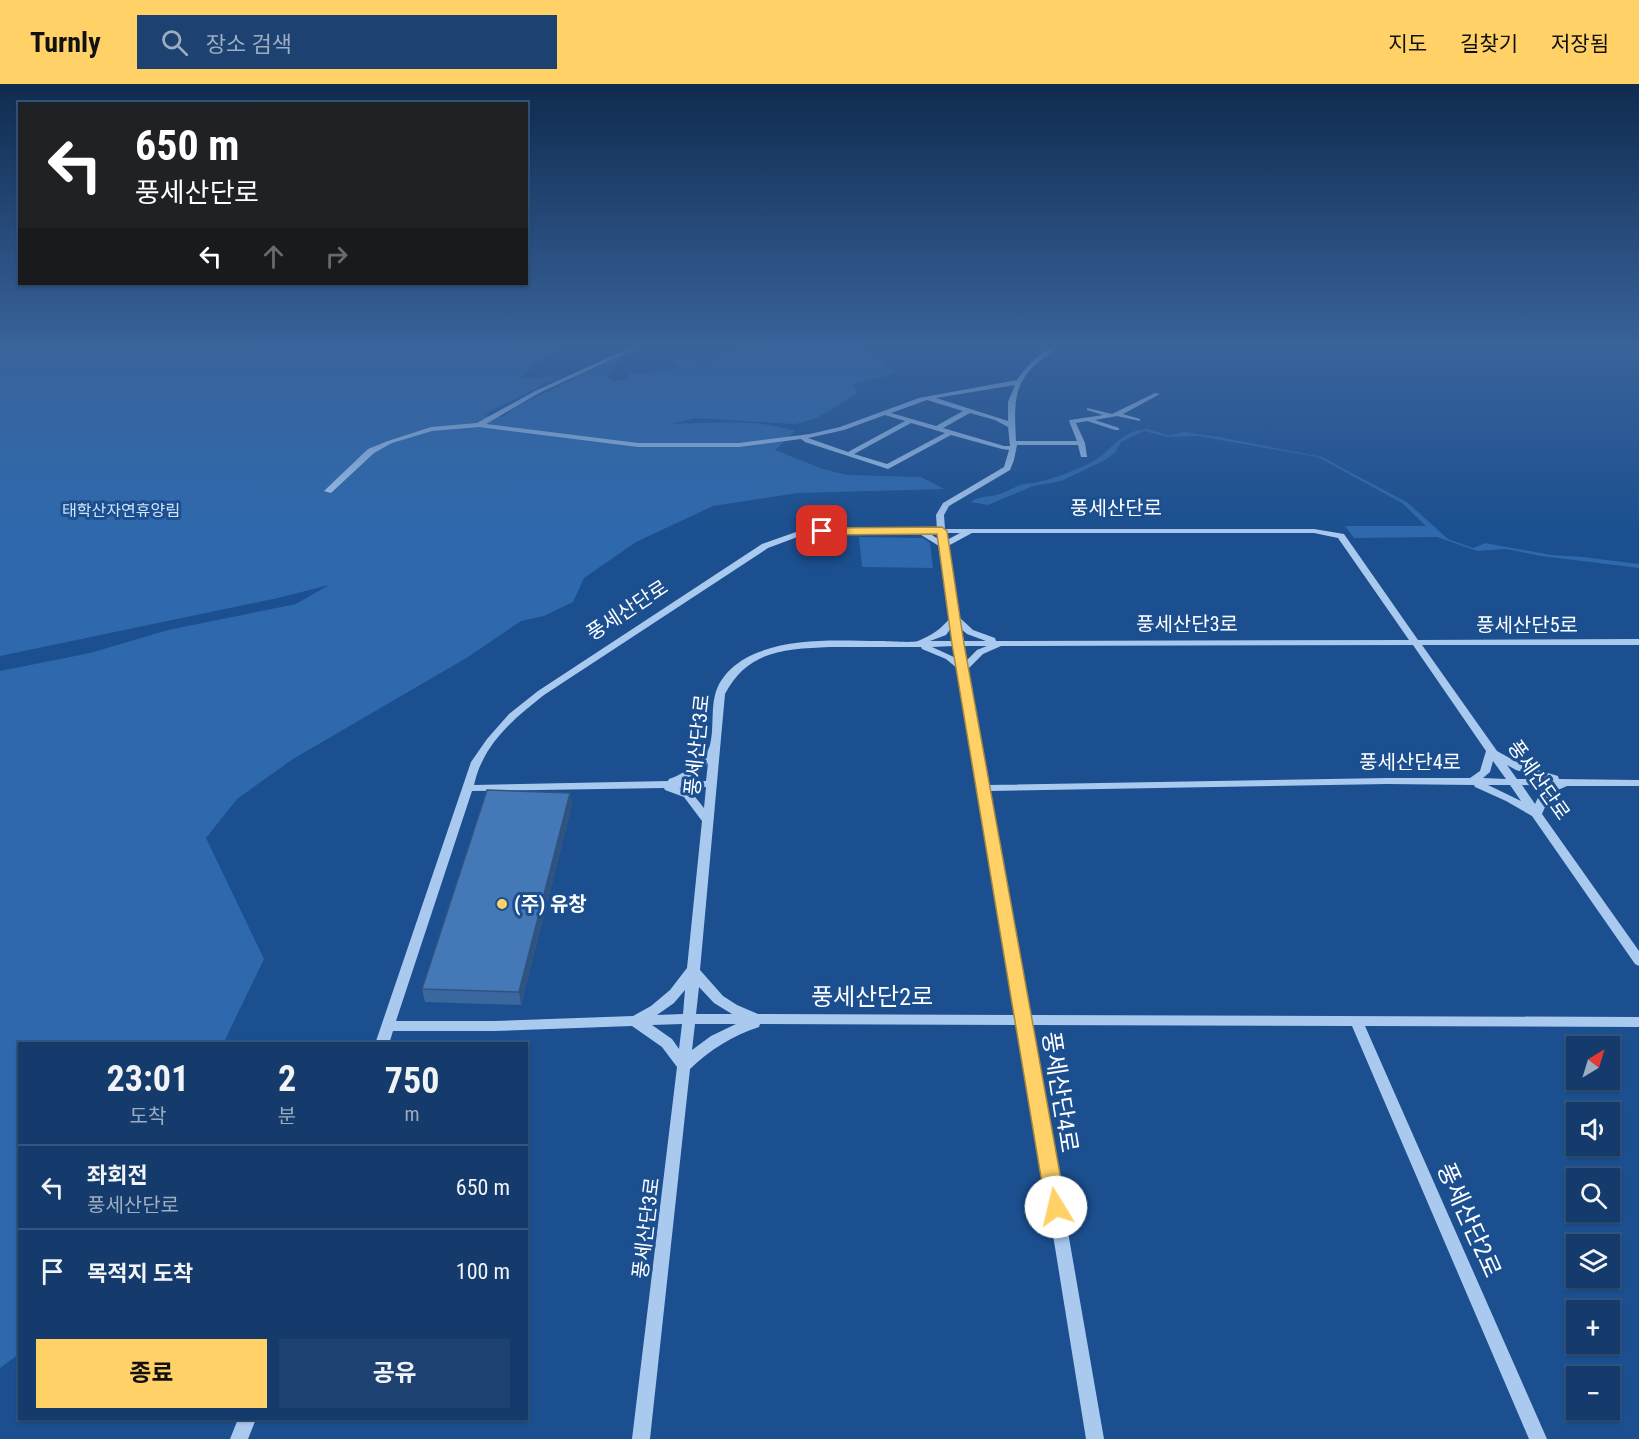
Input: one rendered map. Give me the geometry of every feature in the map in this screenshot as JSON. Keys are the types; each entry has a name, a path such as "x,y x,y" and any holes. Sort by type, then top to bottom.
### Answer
{"street":[{"path":"479,425 506,409"},
{"path":"457,426 504,427 653,446 739,445 803,437 842,429 897,409"},
{"path":"963,409 997,419 1012,426"},
{"path":"1011,409 1013,445"},
{"path":"1084,456 1072,421 1115,415 1126,409"},
{"path":"1089,410 1138,420"},
{"path":"937,428 968,411"},
{"path":"328,491 371,451 403,437 457,426 499,413"},
{"path":"499,413 492,420 504,427"},
{"path":"886,413 1004,448 1013,445 1081,443"},
{"path":"997,419 1011,415"},
{"path":"849,454 911,420"},
{"path":"1087,420 1117,429"},
{"path":"803,437 807,441 888,467 951,432"},
{"name":"풍세산단4로","path":"1013,445 1011,462 1007,468 946,506 940,515 958,644 1025,1021 1095,1439"},
{"name":"풍세산단로","path":"383,1042 476,762 493,734 516,712 765,546 799,534 822,531 1314,531 1335,534 1346,540 1415,643 1639,961"},
{"path":"913,531 926,534 944,545 973,531"},
{"path":"913,644 943,633 954,618 981,638 1008,644"},
{"name":"풍세산단5로","path":"1415,643 1639,642"},
{"name":"풍세산단3로","path":"641,1439 689,1019 720,694 728,677 741,663 758,655 797,645 1415,643"},
{"path":"913,644 949,657 963,669 980,652 1008,644"},
{"path":"657,785 690,775 701,766 715,747"},
{"path":"1491,752 1536,774 1571,782 1546,791 1536,814 1510,798 1472,782 1485,772 1491,752"},
{"name":"풍세산단4로","path":"983,788 1388,781 1513,783"},
{"path":"1513,783 1639,783"},
{"path":"467,788 712,784"},
{"path":"657,785 688,795 708,821"},
{"path":"634,1021 660,1008 674,997 693,970 713,998 727,1008 763,1020"},
{"name":"풍세산단2로","path":"389,1026 494,1026 689,1019 1637,1021"},
{"path":"634,1021 667,1042 684,1066 712,1041 731,1031 763,1020"},
{"name":"풍세산단2로","path":"1356,1021 1538,1439"},
{"path":"239,1439 247,1420"}],"green space":[{"name":"태학산자연휴양림","path":"0,409 495,409 483,415 502,417 513,409 832,409 812,419 794,424 695,418 671,424 733,422 780,427 795,431 775,450 823,469 847,475 921,477 944,489 797,493 713,506 636,542 584,578 573,602 544,616 521,621 468,657 293,759 237,799 206,838 264,959 224,1042 18,1042 18,1355 0,1368 0,671 90,653 168,630 296,604 329,585 278,598 0,656"},
{"path":"1148,429 1168,435 1185,432 1219,437 1322,457 1408,503 1448,539 1473,548 1485,543 1551,555 1639,564 1639,568 1541,556 1506,549 1477,551 1437,537 1354,538 1345,526 1426,526 1402,503 1318,457 1198,436 1167,437 1144,431 1121,442 1115,453 1105,460 1061,481 1033,486 988,505 971,502 997,495 1023,484 1047,480 1070,472 1095,461 1121,438 1137,430"},
{"path":"859,537 923,538 930,543 933,568 862,567"}],"building":[{"name":"(주) 유창","path":"487,790 570,793 519,992 422,989"}],"place":[{"name":"(주) 유창","path":"502,904"}],"route":[{"path":"822,531 942,531 958,644 1056,1207"}]}
